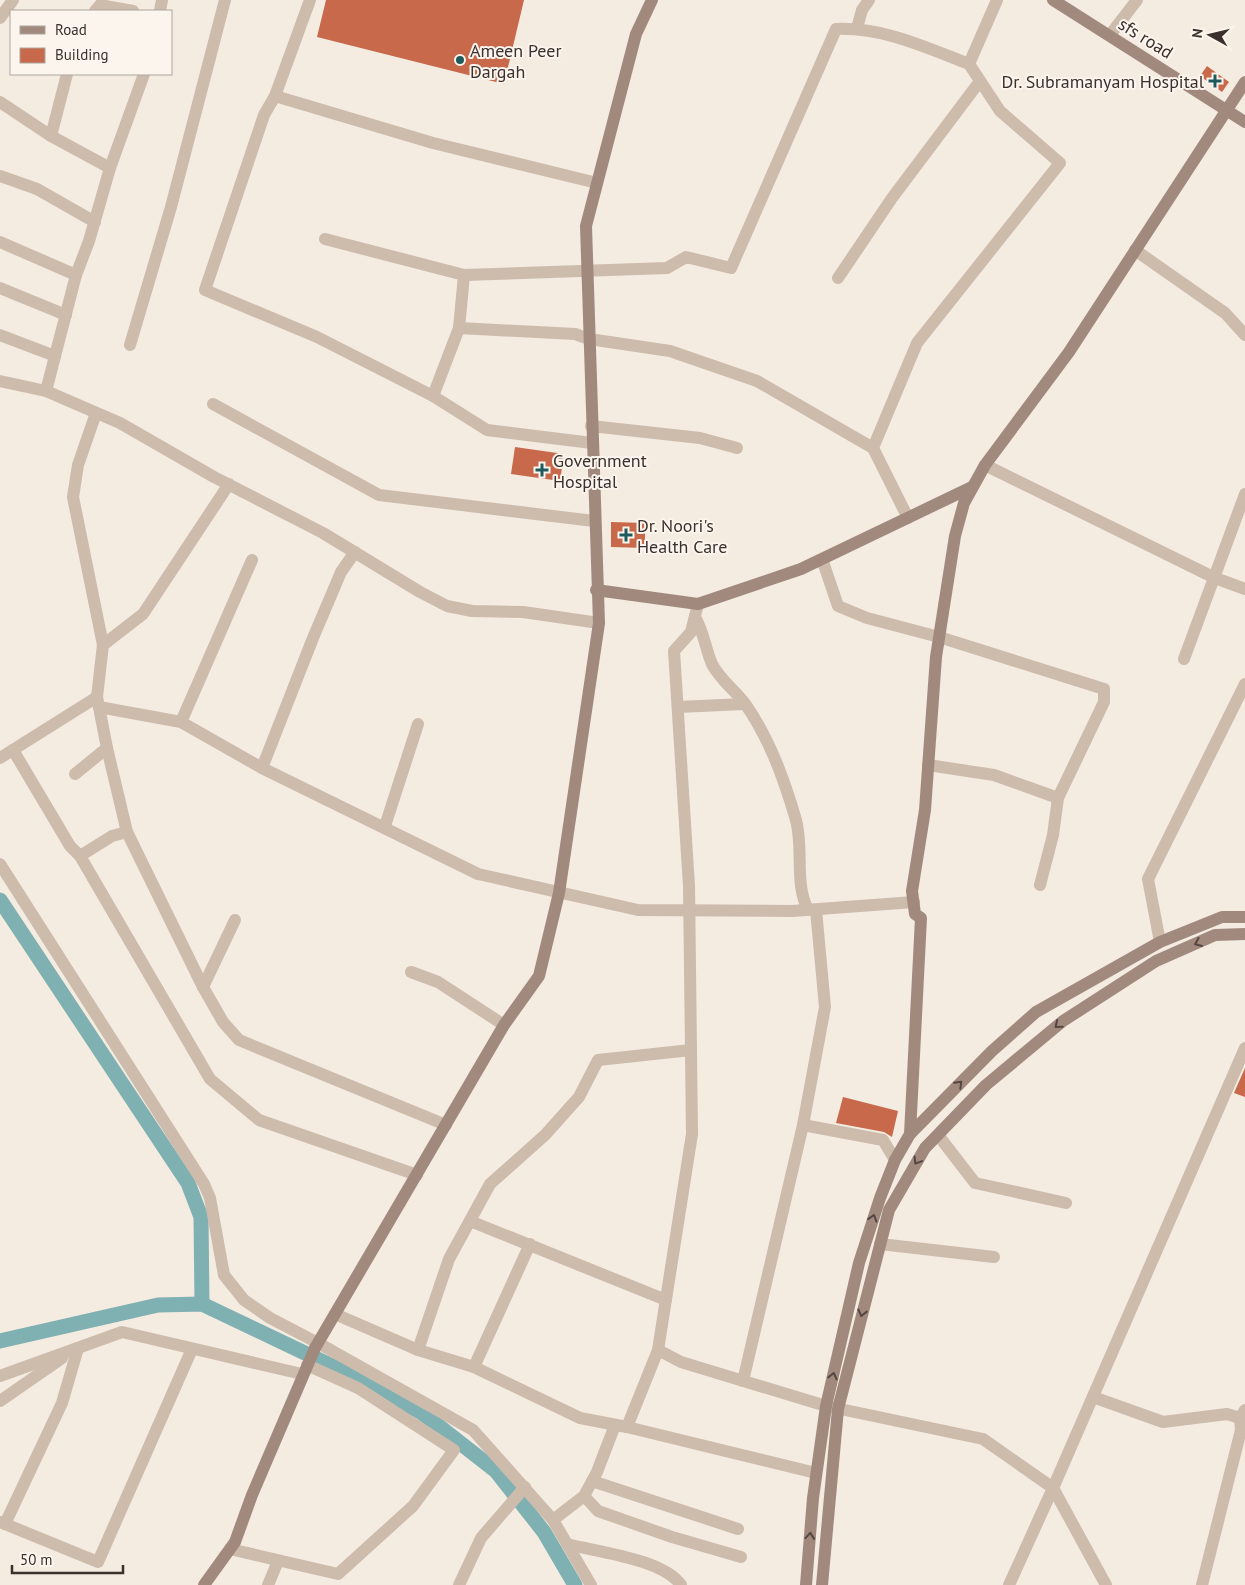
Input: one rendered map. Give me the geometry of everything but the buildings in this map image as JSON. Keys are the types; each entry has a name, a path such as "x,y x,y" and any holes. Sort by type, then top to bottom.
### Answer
{"main road":[{"path":"204,1585 236,1542 252,1495 305,1368 317,1345 504,1025 539,976 559,893 599,623 596,590 586,226 636,34 652,0"},
{"name":"sfs road","path":"1053,0 1245,122"},
{"path":"910,1134 916,1033 916,973 921,918 915,914 912,891 925,810 936,657 955,536 964,503 985,465 1070,352 1134,250 1245,82"},
{"path":"596,590 698,604 801,569 972,487"},
{"path":"822,1585 832,1408 859,1263 880,1198 895,1160 910,1134 992,1051 1036,1012 1160,942 1222,917 1245,917"},
{"path":"806,1585 816,1473 832,1408 889,1210 925,1148 986,1085 1063,1021 1156,960 1215,935 1245,934"}],"street":[{"path":"0,18 13,0"},
{"path":"130,345 171,207 225,0"},
{"path":"310,0 275,96 264,115 205,290 317,337 433,396 487,430 592,443"},
{"path":"857,28 862,10 869,0"},
{"path":"969,64 997,0"},
{"path":"1110,35 1136,0"},
{"path":"96,10 100,5 127,10"},
{"path":"324,239 464,275 667,268 686,257 731,268 836,29 857,28 894,35 969,64 1000,111 1060,163 917,343 873,448"},
{"path":"51,136 67,75"},
{"path":"46,391 76,275 95,222 110,168 144,75"},
{"path":"838,278 892,198 980,81"},
{"path":"275,96 433,143 597,183"},
{"path":"0,102 51,136 110,168"},
{"path":"0,176 37,189 95,222"},
{"path":"0,242 76,275"},
{"path":"1134,250 1225,314 1245,335"},
{"path":"433,396 459,328 464,275"},
{"path":"0,288 66,314"},
{"path":"459,328 576,334 589,339 670,351 757,381 873,448 908,518"},
{"path":"0,335 55,356"},
{"path":"0,381 46,391 120,423 229,484 323,533 420,592 447,606 472,611 523,612 599,623"},
{"path":"212,404 379,495 594,522"},
{"path":"96,413 78,465 73,497 103,645 98,702 106,748 127,832 203,987 223,1022 239,1040 446,1125"},
{"path":"591,426 700,438 737,448"},
{"path":"985,465 1215,578 1245,590"},
{"path":"103,645 143,614 229,484"},
{"path":"1184,660 1245,494"},
{"path":"262,768 341,572 355,552"},
{"path":"822,559 838,606 867,618 939,637 1104,689 1104,702 1058,798 1053,835 1040,885"},
{"path":"181,722 252,560"},
{"path":"553,1520 584,1496 621,1426 658,1350 666,1300 692,1134 690,911 674,652 692,632 698,604"},
{"path":"695,618 701,627 712,664 744,704 769,742 797,822 801,897 808,910"},
{"path":"1160,942 1148,879 1245,684"},
{"path":"0,758 98,702 181,722 262,768 385,826 478,874 638,910 816,910 825,1007 804,1125 743,1381"},
{"path":"678,707 744,704"},
{"path":"385,826 418,724"},
{"path":"76,774 106,748"},
{"path":"13,750 70,846 80,856 210,1079 259,1120 417,1175"},
{"path":"928,764 994,775 1058,798"},
{"path":"80,856 112,836 127,832"},
{"path":"0,864 204,1184 210,1198 224,1275 228,1281 244,1300 270,1318 474,1430 553,1520 591,1585"},
{"path":"808,910 914,902"},
{"path":"203,987 235,920"},
{"path":"410,972 438,982 504,1025"},
{"path":"418,1350 449,1259 490,1184 545,1135 579,1097 598,1060 691,1050"},
{"path":"1010,1585 1245,1050"},
{"path":"804,1125 883,1140 895,1160"},
{"path":"938,1135 975,1183 1066,1203"},
{"path":"470,1221 666,1300"},
{"path":"474,1367 530,1244"},
{"path":"880,1244 994,1257"},
{"path":"335,1314 418,1350 474,1367 580,1418 621,1426 816,1473"},
{"path":"0,1376 122,1332 192,1349 305,1368 358,1388 454,1450 413,1506 338,1574 230,1550"},
{"path":"78,1348 62,1403 3,1523 98,1562 192,1349"},
{"path":"0,1401 78,1348"},
{"path":"658,1350 681,1362 832,1408 983,1439 1053,1488 1106,1585"},
{"path":"1093,1398 1163,1422 1227,1414 1242,1414 1241,1430 1202,1585"},
{"path":"592,1481 738,1529"},
{"path":"459,1585 481,1538 525,1487"},
{"path":"584,1496 598,1511 672,1537 741,1557"},
{"path":"568,1544 658,1566 676,1578 680,1585"},
{"path":"268,1585 278,1561"},
{"path":"338,1585 344,1569"}],"waterway":[{"path":"0,900 188,1183 201,1217 202,1304"},
{"path":"0,1341 158,1305 202,1304 353,1376 422,1413 496,1471 544,1532 575,1585"}],"place":[{"name":"Ameen Peer Dargah","path":"460,60"},
{"name":"Dr. Subramanyam Hospital","path":"1215,81"},
{"name":"Government Hospital","path":"542,470"},
{"name":"Dr. Noori's Health Care","path":"626,535"}]}
